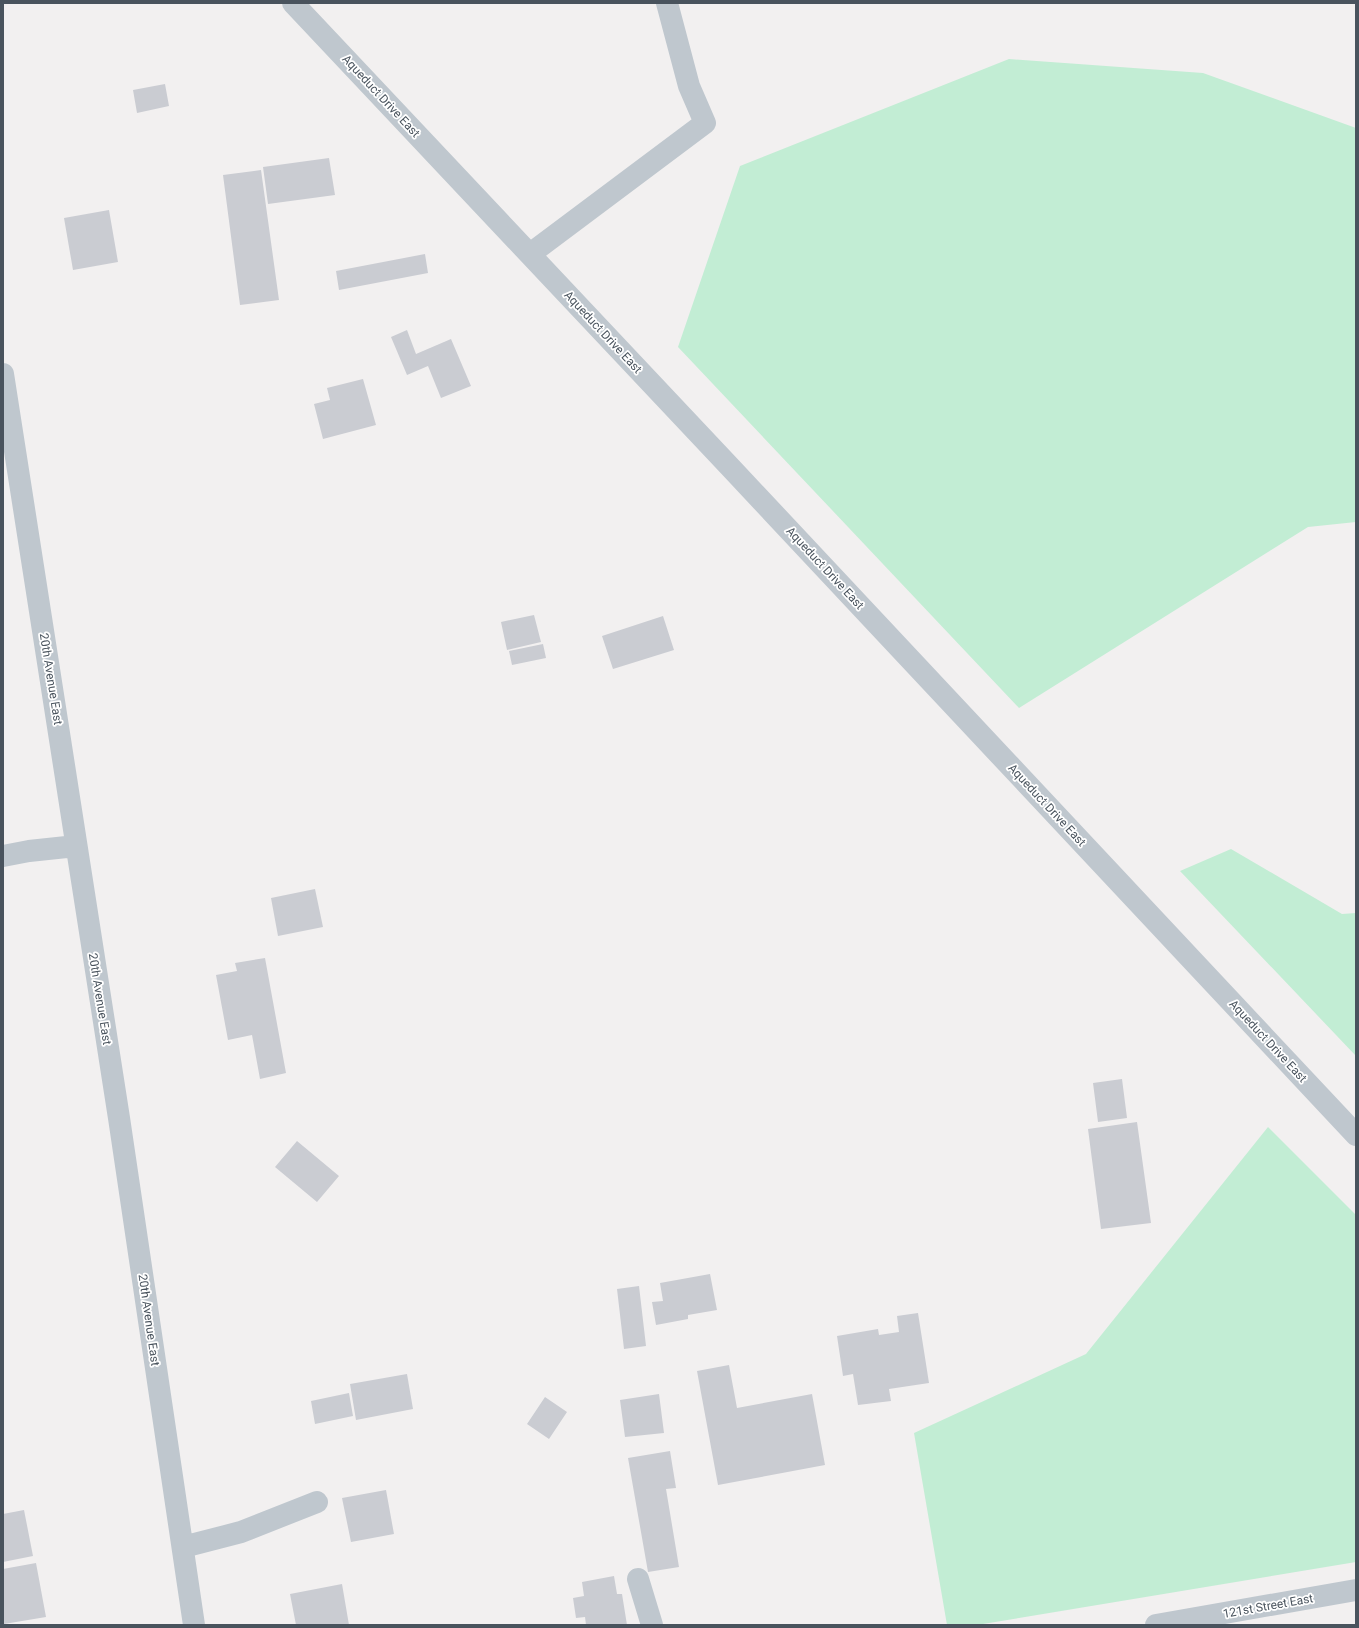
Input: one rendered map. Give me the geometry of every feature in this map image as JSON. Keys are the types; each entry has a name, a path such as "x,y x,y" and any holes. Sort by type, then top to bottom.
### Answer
{"street":[{"name":"Aqueduct Drive East","path":"293,3 1356,1135"},
{"path":"530,254 705,123 689,86 667,3"},
{"name":"20th Avenue East","path":"3,374 194,1625"},
{"path":"3,856 29,851 76,846"},
{"path":"183,1547 241,1532 317,1502"},
{"path":"638,1580 652,1625"},
{"name":"121st Street East","path":"1156,1625 1356,1590"}],"green space":[{"path":"1009,59 1203,73 1356,128 1356,522 1308,527 1019,708 678,347 740,166"},
{"path":"1231,849 1342,914 1356,913 1356,1056 1180,871"},
{"path":"1268,1127 1356,1215 1356,1562 977,1625 947,1625 914,1433 1086,1354"}],"building":[{"path":"165,84 169,106 137,113 133,90"},
{"path":"329,158 335,195 268,204 263,167"},
{"path":"261,170 279,300 240,305 223,175"},
{"path":"109,210 118,262 73,270 64,218"},
{"path":"425,254 428,273 339,290 336,271"},
{"path":"407,330 416,354 451,339 471,386 441,398 428,366 407,375 391,337"},
{"path":"363,379 376,425 323,439 314,404 330,400 327,388"},
{"path":"534,615 541,642 507,650 501,622"},
{"path":"663,616 674,650 613,669 602,636"},
{"path":"543,644 546,658 512,665 509,651"},
{"path":"315,889 323,927 278,936 271,898"},
{"path":"265,958 286,1073 260,1079 252,1035 228,1040 216,975 237,971 235,963"},
{"path":"1122,1079 1127,1118 1098,1122 1093,1083"},
{"path":"1137,1122 1151,1223 1101,1229 1088,1129"},
{"path":"297,1141 339,1176 317,1202 275,1167"},
{"path":"710,1274 717,1310 688,1315 688,1319 656,1325 652,1302 663,1301 660,1283"},
{"path":"639,1286 646,1346 624,1349 617,1289"},
{"path":"918,1313 929,1383 889,1389 891,1401 858,1405 853,1374 843,1376 837,1336 878,1329 879,1335 899,1332 897,1316"},
{"path":"729,1365 737,1408 812,1394 825,1465 718,1485 697,1371"},
{"path":"407,1374 413,1409 356,1420 350,1384"},
{"path":"349,1393 353,1416 315,1424 311,1401"},
{"path":"659,1394 664,1433 625,1437 620,1400"},
{"path":"545,1397 567,1412 549,1439 527,1424"},
{"path":"670,1451 676,1488 666,1489 679,1567 648,1572 628,1458"},
{"path":"386,1490 394,1534 351,1542 342,1498"},
{"path":"24,1510 33,1556 3,1562 3,1514"},
{"path":"36,1563 46,1617 4,1624 3,1569"},
{"path":"614,1576 617,1594 622,1594 627,1625 586,1625 585,1617 576,1618 573,1598 584,1596 582,1582"},
{"path":"342,1584 349,1625 296,1625 290,1594"}]}
